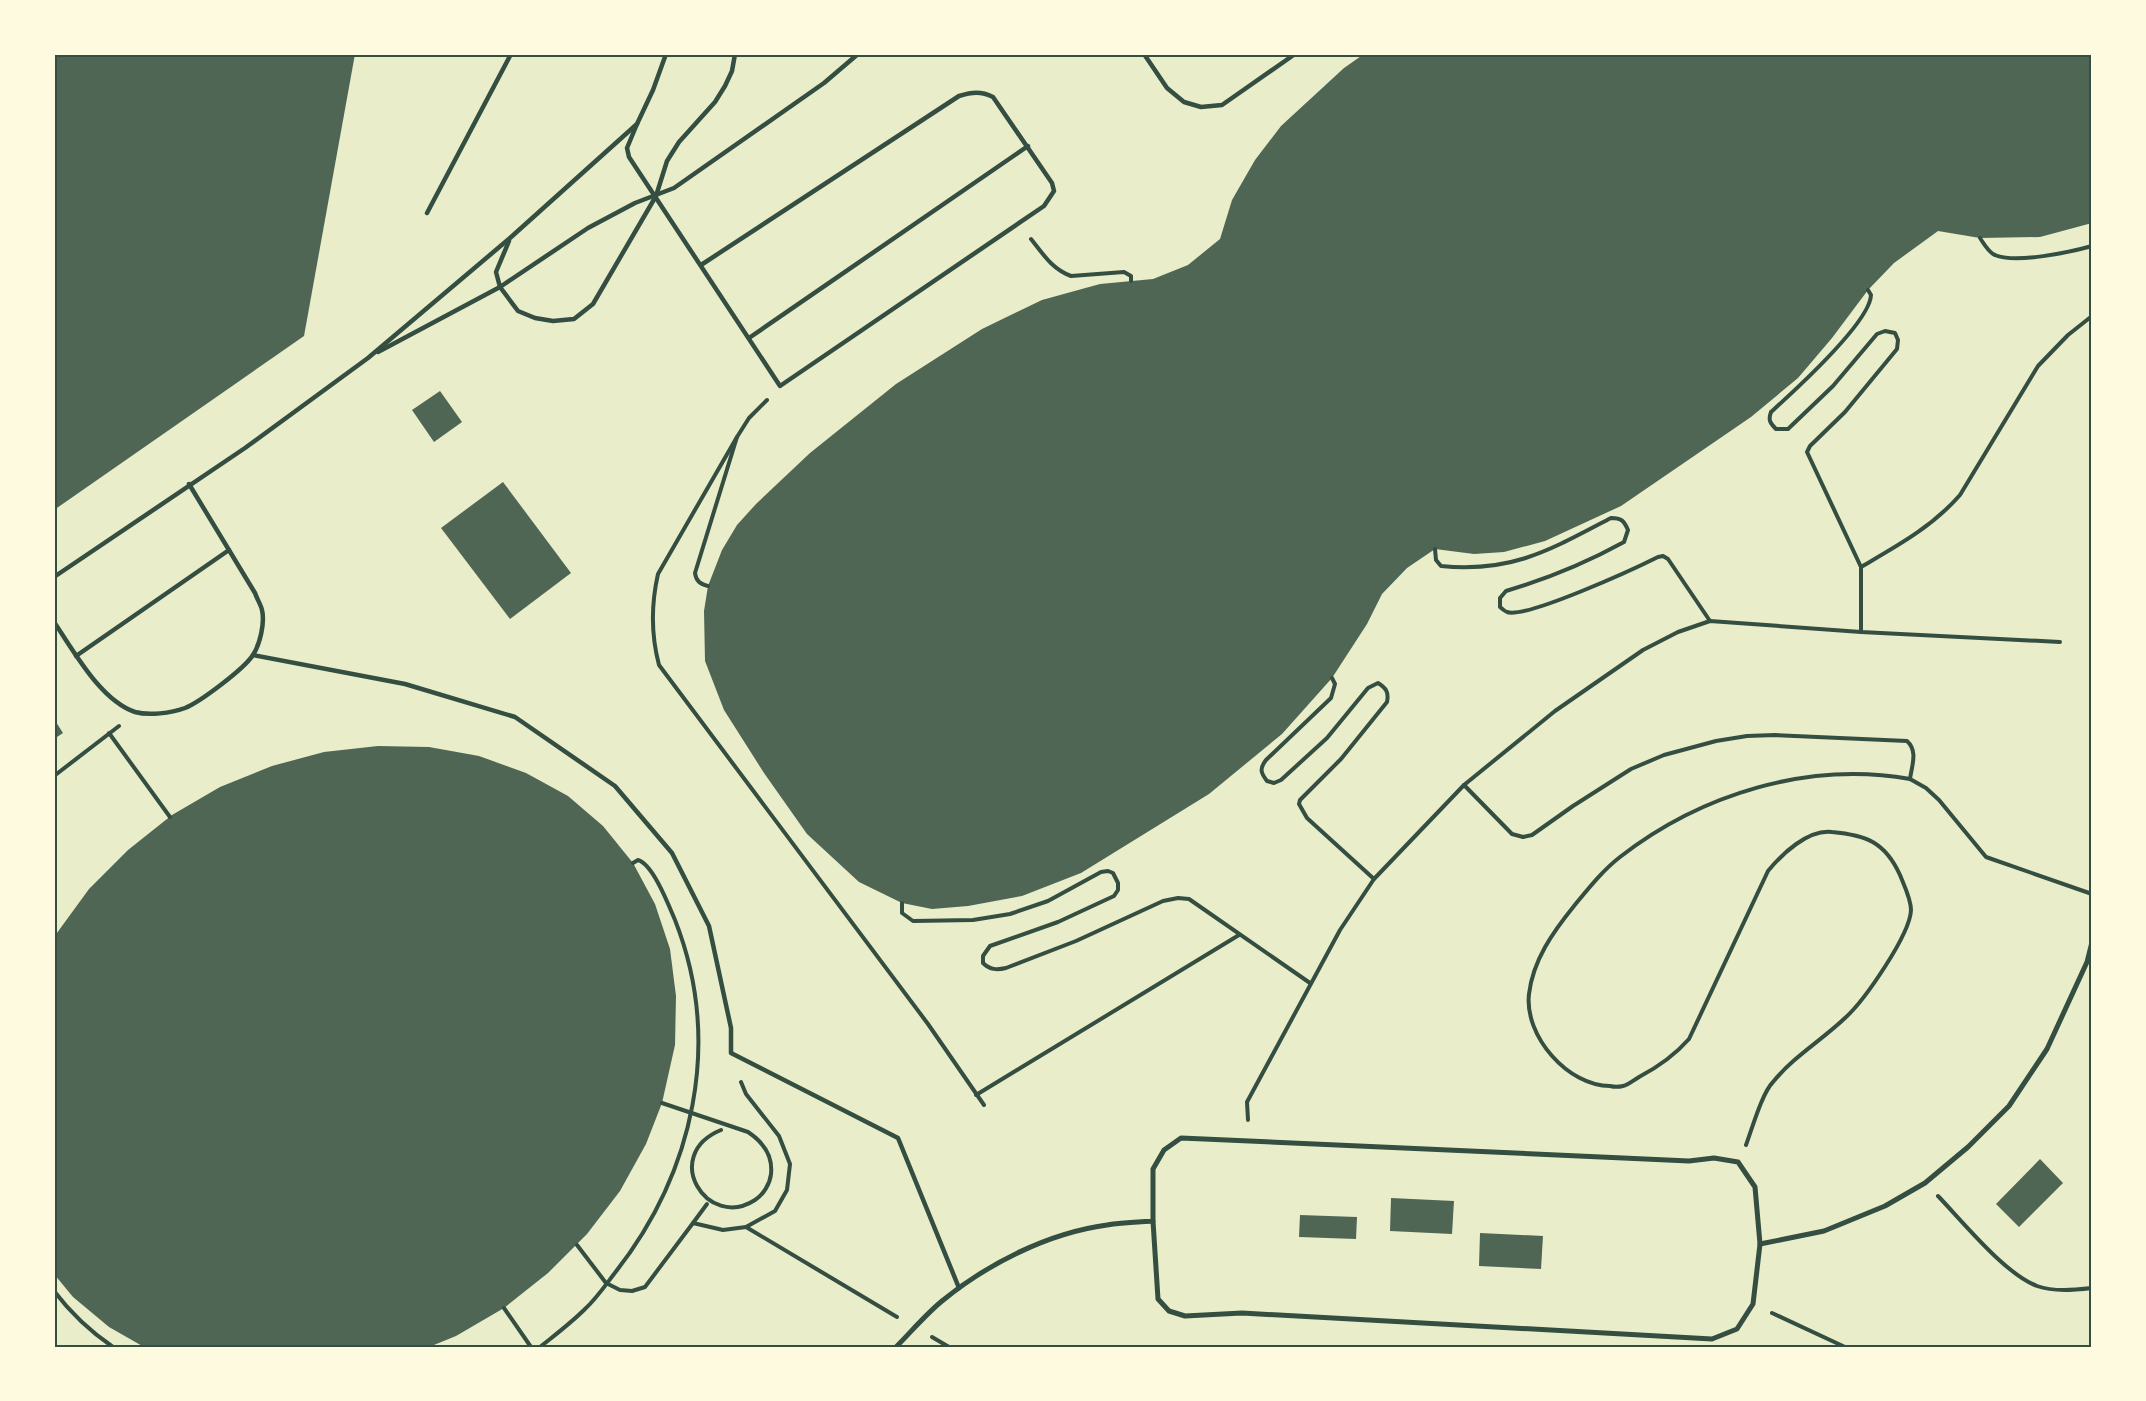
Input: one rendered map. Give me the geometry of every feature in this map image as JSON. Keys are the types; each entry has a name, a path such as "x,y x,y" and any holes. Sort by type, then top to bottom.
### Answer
{"street":[{"path":"1760,1244 1824,1231 1885,1206 1925,1183 1968,1147 2009,1106 2047,1050 2087,962 2092,942"},
{"path":"1181,1138 1689,1161 1714,1158 1738,1162 1755,1187 1760,1244 1753,1304 1737,1329 1712,1339 1242,1313 1185,1316 1169,1311 1158,1299 1153,1221 1153,1169 1164,1150 1181,1138"},
{"path":"896,1347 941,1302 960,1288 987,1270 1029,1249 1075,1232 1108,1224 1153,1221"}],"lane":[{"path":"427,213 511,54"},
{"path":"666,54 654,90 627,148 634,165 780,386 1044,206 1054,191 1052,183 1028,146 993,97 973,92 959,96 701,265"},
{"path":"510,238 496,272 500,287 518,311 535,318 553,321 574,319 593,304 656,196 666,161 679,142 715,102 732,71 735,54"},
{"path":"368,358 500,287 588,228 635,203 674,188 824,83 858,54"},
{"path":"1144,54 1167,88 1184,102 1200,107 1222,105 1295,54"},
{"path":"54,577 245,448 368,358 510,238 637,124"},
{"path":"749,338 1028,146"},
{"path":"54,622 76,656 111,699 136,712 158,713 186,707 229,679 253,655 261,633 262,612 255,593 189,484"},
{"path":"76,656 229,550"},
{"path":"253,655 405,684 514,717 615,786 672,853 709,926 731,1028 730,1053 898,1138 960,1288"}],"path":[{"path":"1019,223 1052,265 1062,273 1071,276 1124,272 1131,276 1131,281"},
{"path":"1980,238 1993,255 2005,258 2052,255 2092,246"},
{"path":"1861,632 1861,567 1807,452 1809,446 1845,412 1897,349 1899,340 1895,333 1885,330 1877,334 1823,397 1788,429 1776,429 1770,423 1769,417 1771,412 1822,365 1868,307 1871,295 1868,290"},
{"path":"1861,567 1923,530 1945,512 1960,495 2038,366 2068,335 2092,316"},
{"path":"780,386 749,418 658,574 654,592 653,640 659,665 928,1024 984,1105"},
{"path":"708,586 702,585 696,579 695,573 737,437"},
{"path":"1435,549 1436,560 1441,566 1468,568 1506,565 1539,554 1611,519 1618,518 1624,521 1628,530 1624,542 1556,576 1506,591 1500,598 1500,607 1507,612 1516,613 1543,605 1619,577 1664,556 1710,621"},
{"path":"1249,1140 1247,1102 1340,930 1374,879 1464,785 1555,711 1643,650 1678,632 1710,621 1861,632 2060,642"},
{"path":"1332,678 1335,684 1331,698 1266,760 1261,766 1261,772 1267,781 1274,783 1281,780 1327,738 1368,688 1378,683 1386,688 1387,702 1341,759 1300,800 1299,804 1307,818 1374,879"},
{"path":"54,776 136,712"},
{"path":"109,733 170,817"},
{"path":"1464,785 1512,834 1523,837 1532,835 1631,769 1664,755 1716,741 1747,736 1775,735 1907,741 1914,751 1910,778"},
{"path":"1738,1162 1770,1084 1785,1068 1847,1017 1903,938 1911,910 1905,888 1896,866 1882,847 1858,834 1828,831 1804,839 1781,855 1768,871 1689,1039 1675,1054 1623,1087 1599,1086 1571,1074 1550,1054 1533,1027 1528,996 1537,961 1561,922 1598,877 1620,857 1678,820 1748,790 1780,781 1833,774 1888,775 1910,778 1926,788 1939,800 1986,857 2092,894"},
{"path":"540,1347 586,1309 623,1262 650,1222 677,1167 693,1109 698,1053 695,997 684,944 665,897 647,866 638,860 633,863"},
{"path":"902,903 902,913 913,921 974,920 1010,914 1048,901 1101,872 1108,871 1113,873 1118,883 1118,890 1114,896 1058,922 990,946 982,956 983,963 988,968 997,970 1076,941 1163,901 1178,898 1189,899 1310,983"},
{"path":"975,1095 1239,935"},
{"path":"693,1223 723,1230 746,1227 775,1210 787,1190 790,1164 779,1136 746,1094 730,1053"},
{"path":"662,1103 748,1132 759,1139 769,1156 771,1175 767,1187 759,1198 748,1205 735,1208 709,1201 700,1192 694,1180 693,1155 709,1135 721,1130"},
{"path":"1925,1183 2013,1273 2038,1286 2067,1291 2092,1288"},
{"path":"577,1245 606,1283 620,1290 632,1291 645,1287 706,1204"},
{"path":"746,1227 915,1327"},
{"path":"54,1291 64,1304 100,1338 113,1347"},
{"path":"1753,1304 1845,1347"},
{"path":"504,1308 531,1347"}],"building":[{"path":"54,54 355,54 304,336 54,510"},
{"path":"1364,54 2092,54 2092,223 2040,237 1980,238 1938,231 1894,263 1868,290 1798,378 1751,417 1621,506 1545,541 1504,552 1474,554 1435,549 1407,568 1382,594 1367,624 1332,678 1282,734 1209,794 1081,873 1022,896 968,906 932,909 902,903 859,882 807,834 764,773 724,710 705,661 704,611 708,586 722,550 737,525 810,453 896,384 982,329 1042,300 1100,284 1153,279 1188,265 1220,239 1232,200 1255,160 1281,126 1344,68"},
{"path":"440,391 462,422 434,442 412,410"},
{"path":"503,482 571,573 510,619 441,528"},
{"path":"54,719 63,733 54,739"},
{"path":"378,746 429,747 479,756 526,773 568,796 603,826 633,863 655,904 670,949 676,996 675,1045 662,1103 646,1144 620,1191 587,1234 548,1273 504,1308 456,1336 429,1347 144,1347 109,1327 73,1297 54,1274 54,937 89,889 128,850 172,815 220,787 272,766 324,752"},
{"path":"2040,1159 2063,1183 2019,1227 1996,1204"},
{"path":"1391,1198 1454,1201 1452,1234 1390,1231"},
{"path":"1300,1215 1357,1217 1356,1239 1299,1237"},
{"path":"1480,1233 1543,1236 1541,1269 1479,1266"}]}
